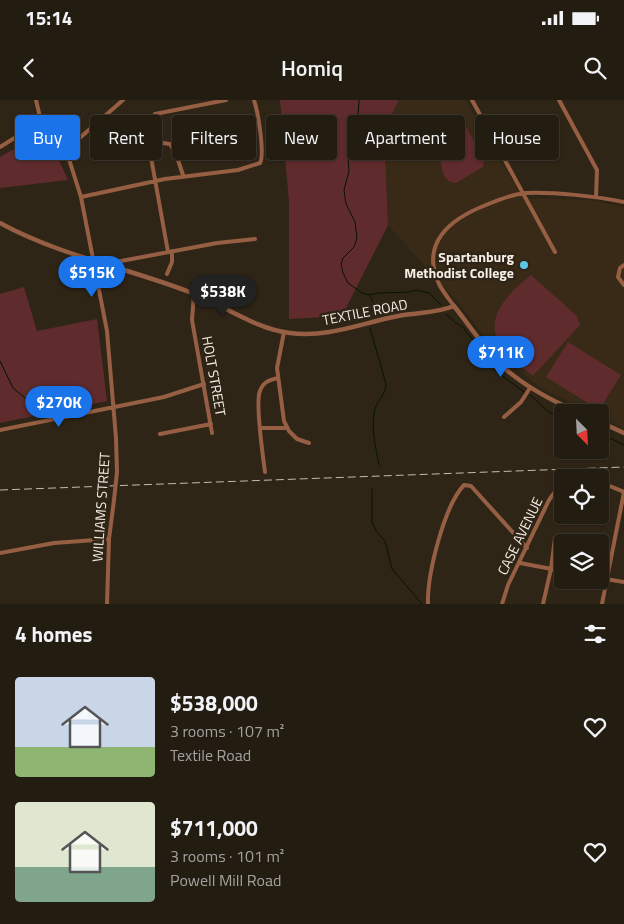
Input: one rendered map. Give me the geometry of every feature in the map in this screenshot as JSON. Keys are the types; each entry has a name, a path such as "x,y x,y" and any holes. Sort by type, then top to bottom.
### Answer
{"street":[{"path":"36,100 39,115"},
{"path":"80,138 123,100"},
{"path":"154,115 226,100"},
{"path":"81,197 183,175 238,170 261,162 261,147 254,100"},
{"path":"472,100 555,252"},
{"path":"559,100 596,170 598,180 596,197"},
{"path":"0,147 15,138"},
{"path":"162,143 170,144 176,154 183,175"},
{"name":"WILLIAMS STREET","path":"69,160 81,197 107,331 117,472 109,539 107,604"},
{"path":"152,160 172,262 167,274"},
{"path":"560,404 530,388 496,360 440,285 434,271 433,258 436,245 442,232 454,221 477,208 503,198 524,193 596,197 624,202"},
{"name":"TEXTILE ROAD","path":"0,223 41,243 194,293 252,321 284,332 303,334 340,331 399,316 436,312 454,306"},
{"path":"105,264 217,243 255,239"},
{"path":"624,265 620,268 618,277 624,284"},
{"name":"HOLT STREET","path":"194,293 192,320 212,433"},
{"path":"284,332 277,363 281,406 286,428 297,439 309,443"},
{"path":"265,472 258,394 269,380 278,378"},
{"path":"0,430 164,397 204,384"},
{"path":"504,417 521,402 530,388"},
{"path":"160,434 211,424"},
{"path":"609,426 624,433"},
{"path":"260,428 286,428"},
{"path":"428,604 431,571 444,522 448,511 464,485 471,486 527,548"},
{"path":"609,486 624,492 609,569"},
{"name":"CASE AVENUE","path":"502,604 508,585 554,493"},
{"path":"0,553 54,542 109,539"},
{"path":"543,604 554,546"},
{"path":"520,563 554,570"},
{"path":"609,579 624,582"},
{"path":"602,604 605,589"}],"shaded area":[{"path":"280,100 399,100 392,115 347,115 347,160 385,160 388,225 342,316 289,319 289,202 285,160 337,160 337,115 281,115"},
{"name":"Spartanburg Methodist College","path":"399,100 465,100 475,117 475,160 501,160 523,198 590,200 624,207 624,429 609,422 609,404 574,404 544,390 500,356 460,305 388,225 385,160 465,160 465,115 392,115"},
{"path":"467,128 475,144 475,160 483,160 483,167 456,183 451,182 444,174 441,160 465,160 465,129"},
{"path":"15,148 15,160 59,160 68,180 0,188 0,157"},
{"path":"531,275 577,316 580,325 533,376 502,348 496,336 495,327 496,318 504,301"},
{"path":"24,287 37,331 97,319 107,401 0,423 0,294"},
{"path":"568,342 621,375 603,404 589,404 546,377"}],"waterway":[{"path":"359,100 358,117 347,147 349,171 344,190 346,204 355,222 357,238 354,247 343,258 341,264 343,273 348,283 362,293 370,295 416,290 429,293 441,305"},
{"path":"369,317 374,304 370,296"},
{"path":"446,314 463,327 496,371 524,392"},
{"path":"370,328 386,384 385,391 376,406 373,423 379,465"},
{"path":"0,361 13,388 30,402"},
{"path":"530,395 554,414"},
{"path":"609,438 624,445"},
{"path":"372,489 372,522 376,531 385,541 392,569 422,604"}],"railway":[{"path":"0,490 624,467"}],"place":[{"name":"Spartanburg Methodist College","path":"524,265"}]}
